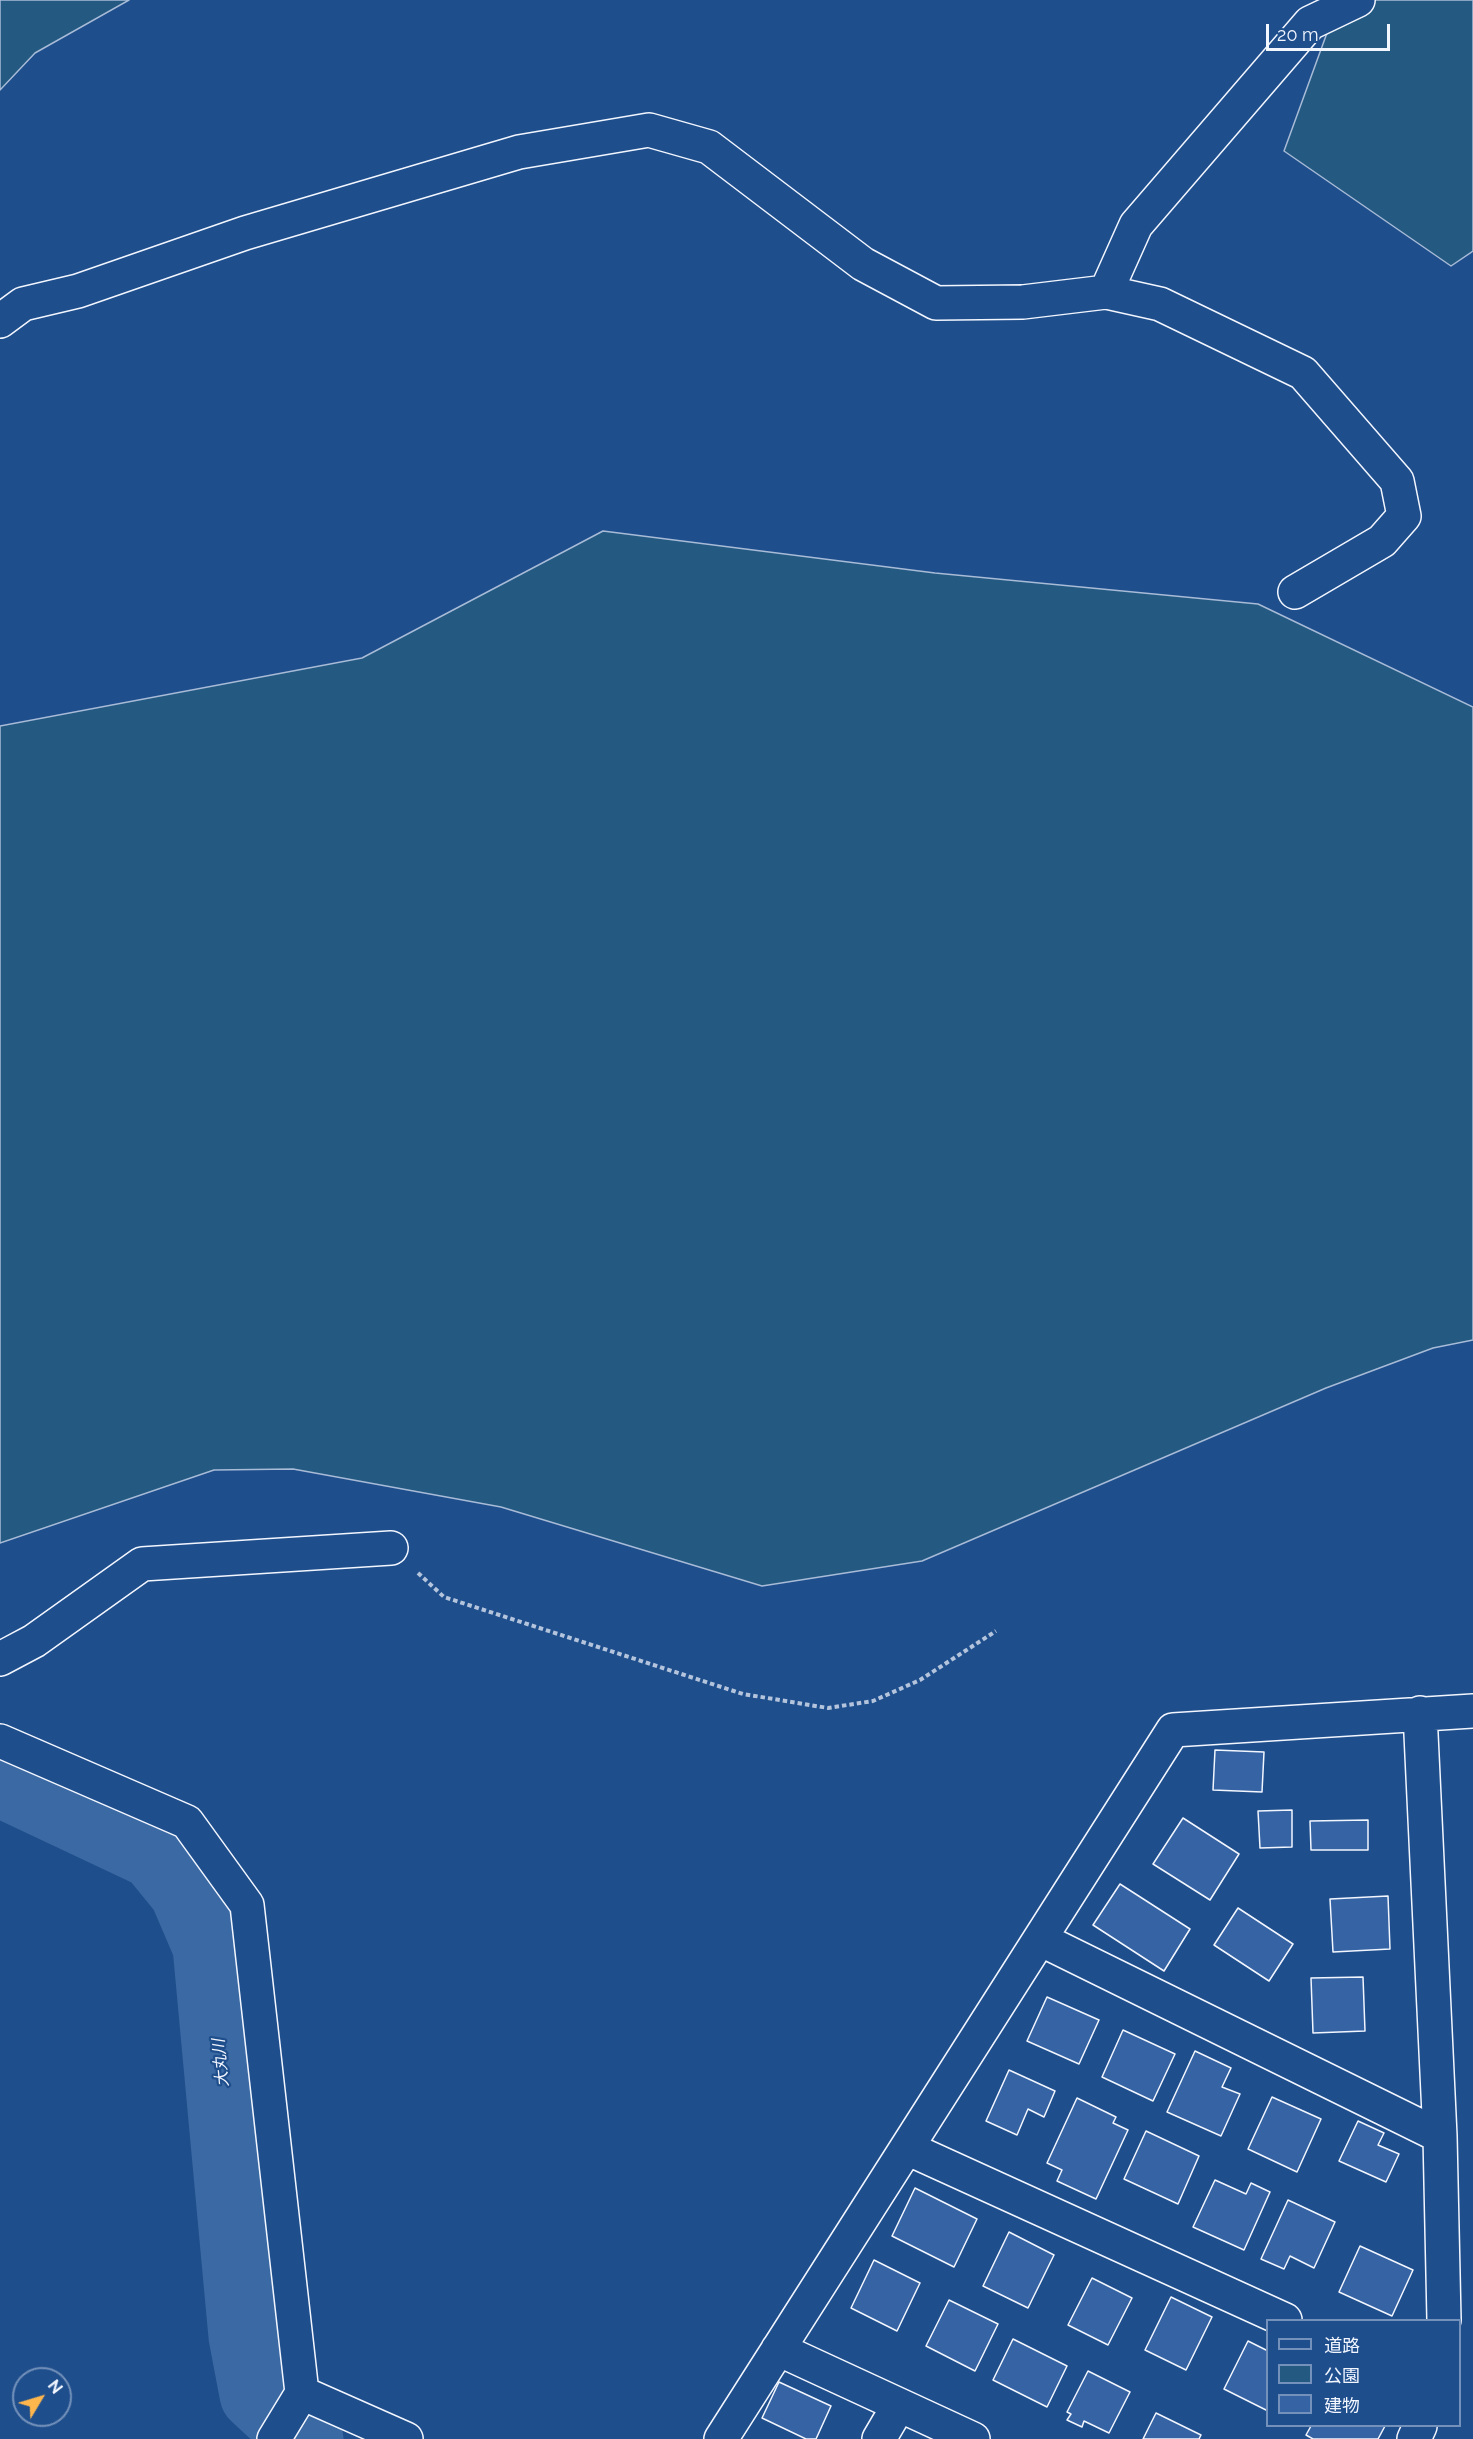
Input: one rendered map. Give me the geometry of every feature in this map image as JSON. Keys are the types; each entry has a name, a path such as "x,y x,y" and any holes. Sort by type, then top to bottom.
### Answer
{"street":[{"path":"1107,292 1136,225 1310,22 1358,0"},
{"path":"0,321 23,304 78,291 245,233 519,152 649,130 709,147 863,264 936,303 1023,302 1107,292 1160,304 1303,373 1397,481 1404,516 1382,541 1295,592"},
{"path":"0,1659 34,1641 142,1564 390,1548"},
{"path":"721,2439 1173,1730 1473,1711"},
{"path":"1420,1713 1440,2136 1444,2319"},
{"path":"0,1741 187,1822 247,1905 288,2415 406,2439"},
{"path":"1040,1939 1440,2136"},
{"path":"907,2148 1283,2319"},
{"path":"778,2349 973,2439"},
{"path":"879,2439 899,2405"}],"path":[{"path":"390,1548 444,1597 743,1694 828,1708 873,1701 920,1680 996,1630"}],"green space":[{"path":"0,0 129,0 35,53 0,90"},
{"path":"1339,0 1473,0 1473,251 1451,266 1284,151"},
{"path":"603,531 935,573 1258,604 1473,707 1473,1340 1433,1348 1326,1388 922,1561 762,1586 501,1507 293,1469 214,1470 0,1543 0,726 362,658"}],"building":[{"path":"1215,1750 1264,1752 1262,1792 1213,1790"},
{"path":"1292,1810 1292,1847 1260,1848 1258,1811"},
{"path":"1183,1818 1239,1854 1210,1900 1153,1864"},
{"path":"1368,1820 1368,1850 1311,1850 1310,1821"},
{"path":"1120,1884 1190,1929 1164,1971 1093,1925"},
{"path":"1388,1896 1390,1949 1333,1952 1330,1899"},
{"path":"1238,1908 1293,1944 1269,1981 1214,1945"},
{"path":"1363,1977 1365,2031 1313,2033 1311,1978"},
{"path":"1047,1997 1099,2020 1079,2064 1027,2041"},
{"path":"1123,2030 1175,2054 1153,2101 1102,2077"},
{"path":"1195,2051 1231,2068 1222,2087 1240,2094 1221,2136 1167,2112"},
{"path":"1009,2070 1055,2091 1044,2117 1028,2109 1017,2135 986,2121"},
{"path":"1272,2097 1321,2119 1297,2172 1248,2149"},
{"path":"1077,2098 1116,2117 1113,2123 1128,2130 1096,2199 1057,2181 1062,2170 1047,2163"},
{"path":"1358,2121 1384,2133 1378,2145 1399,2154 1386,2182 1339,2161"},
{"path":"1146,2131 1199,2156 1178,2204 1124,2179"},
{"path":"1215,2180 1246,2194 1251,2183 1270,2192 1244,2250 1193,2227"},
{"path":"915,2188 977,2219 954,2267 892,2236"},
{"path":"1288,2200 1335,2222 1314,2268 1290,2256 1284,2269 1261,2259"},
{"path":"1009,2232 1054,2255 1028,2308 983,2286"},
{"path":"1360,2246 1413,2270 1392,2316 1339,2292"},
{"path":"874,2260 920,2283 897,2331 851,2308"},
{"path":"1092,2278 1132,2298 1108,2345 1068,2325"},
{"path":"1171,2297 1212,2317 1186,2370 1145,2350"},
{"path":"949,2300 998,2324 975,2371 926,2346"},
{"path":"1013,2339 1067,2366 1047,2407 993,2380"},
{"path":"1248,2341 1266,2350 1266,2410 1224,2389"},
{"path":"1088,2371 1130,2392 1109,2433 1084,2421 1082,2427 1067,2420 1071,2414 1067,2412"},
{"path":"779,2382 831,2406 816,2439 806,2439 762,2418"},
{"path":"1156,2413 1201,2435 1199,2439 1143,2439"},
{"path":"1310,2427 1384,2427 1378,2439 1313,2439 1306,2435"}],"waterway":[{"name":"大丸川","path":"0,1779 155,1852 186,1890 210,1946 246,2336 257,2394 306,2439"}]}
